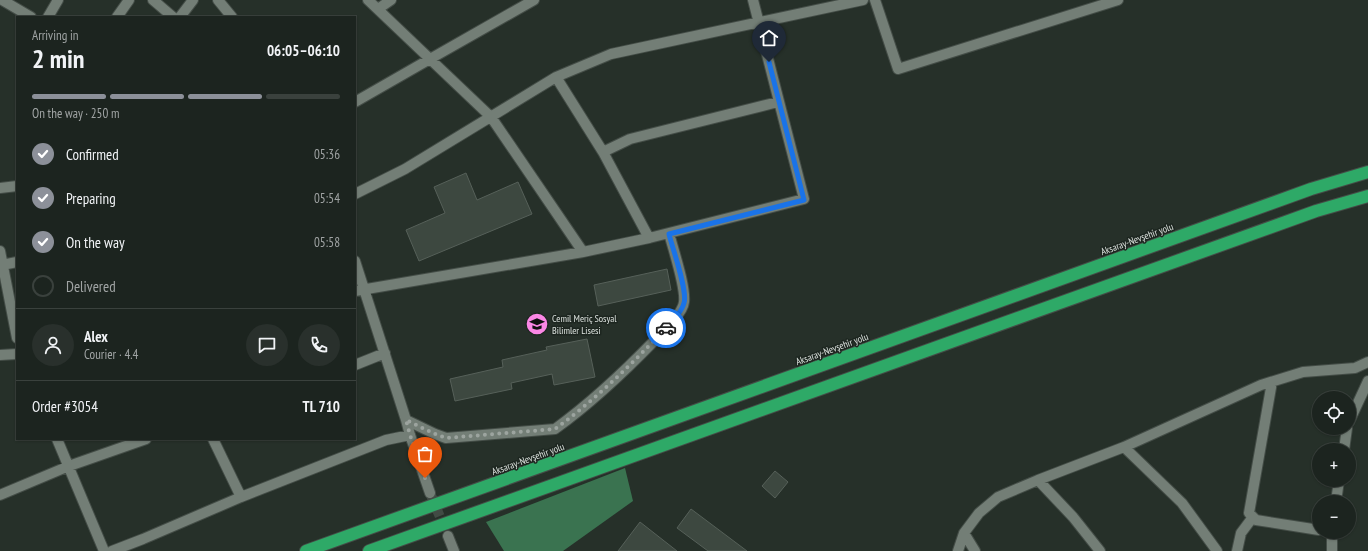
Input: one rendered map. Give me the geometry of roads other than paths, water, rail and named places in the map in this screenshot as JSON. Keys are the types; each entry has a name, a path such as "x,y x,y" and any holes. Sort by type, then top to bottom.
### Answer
{"highway":[{"name":"Aksaray-Nevşehir yolu","path":"306,551 1311,189 1368,172"},
{"path":"369,551 1316,211 1368,196"}],"street":[{"path":"2,0 29,16"},
{"path":"49,16 58,0"},
{"path":"117,16 129,0"},
{"path":"153,0 172,16"},
{"path":"181,16 193,0"},
{"path":"218,0 231,16"},
{"path":"368,0 491,117 583,252"},
{"path":"378,9 391,0"},
{"path":"356,101 534,0"},
{"path":"360,291 583,252 669,234 804,200 753,0"},
{"path":"356,193 404,169 556,77 611,54 759,22 828,3 863,0"},
{"path":"875,0 898,70 1094,3 1118,0"},
{"path":"556,77 603,152 649,238"},
{"path":"603,152 630,139 778,102"},
{"path":"0,188 16,186"},
{"path":"406,420 446,438 555,429 624,372 671,323 684,303 684,291 669,234"},
{"path":"0,252 16,333"},
{"path":"2,265 16,262"},
{"path":"356,267 360,291 385,354 430,493"},
{"path":"0,355 16,354"},
{"path":"356,365 385,354"},
{"path":"958,551 964,533 979,513 998,497 1124,447 1261,385 1303,372 1355,368 1368,362"},
{"path":"1356,407 1368,381"},
{"path":"1272,382 1249,513 1256,520 1312,529"},
{"path":"112,551 121,550 241,497 386,440 410,435"},
{"path":"57,440 104,551"},
{"path":"0,495 69,466 143,440"},
{"path":"213,440 241,497"},
{"path":"1124,447 1182,502 1217,551"},
{"path":"1038,480 1073,517 1100,551"},
{"path":"1237,551 1241,533 1253,517"},
{"path":"964,533 975,551"},
{"path":"448,536 454,551"},
{"path":"1331,539 1332,551"}],"tunnel":[{"path":"430,493 448,536"}],"place":[{"name":"Cemil Meriç Sosyal Bilimler Lisesi","path":"537,324"}]}
